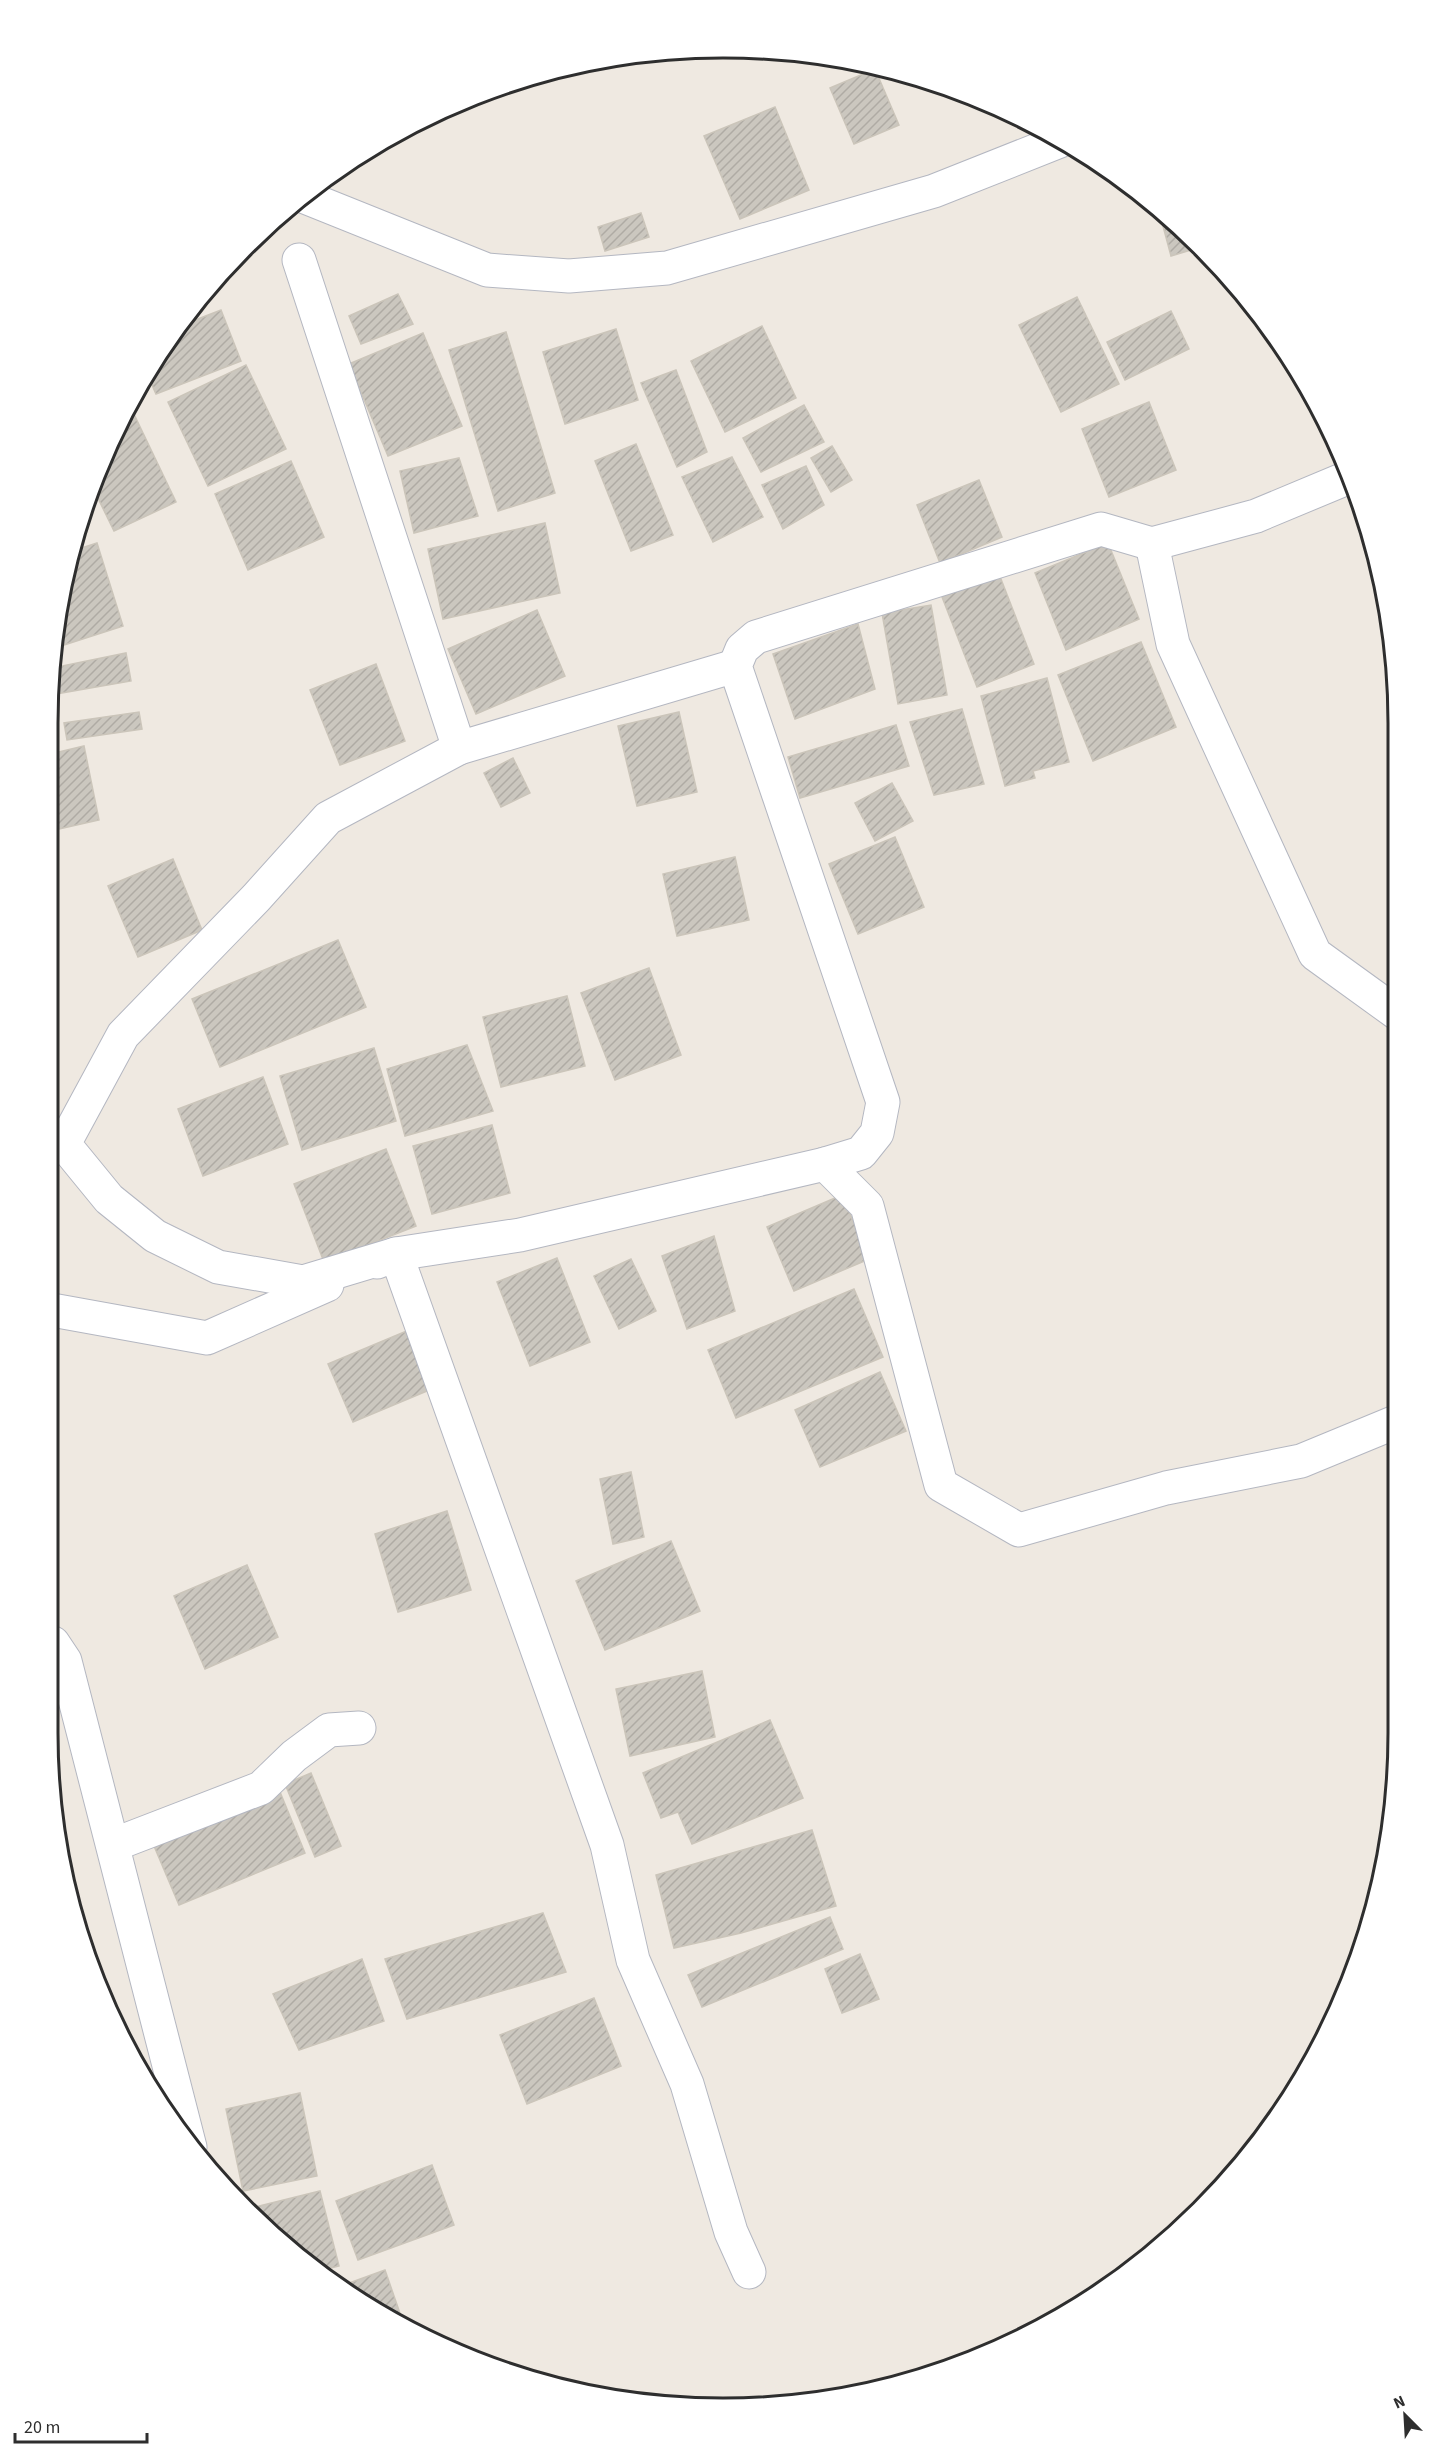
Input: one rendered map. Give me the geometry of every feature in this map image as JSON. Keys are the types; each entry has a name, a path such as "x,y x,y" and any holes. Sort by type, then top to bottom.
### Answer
{"street":[{"path":"314,200 487,270 570,276 668,268 934,191 1050,145"},
{"path":"299,260 459,748"},
{"path":"58,1147 109,1199 155,1236 218,1267 303,1282 396,1254 520,1235 825,1164 861,1153 877,1133 883,1102 735,666 742,649 756,637 1101,529 1152,544 1257,516 1342,480"},
{"path":"1152,544 1173,644 1315,954 1388,1007"},
{"path":"58,1139 123,1035 256,898 328,818 459,748 735,666"},
{"path":"825,1164 867,1206 941,1485 1019,1530 1166,1488 1301,1461 1388,1425"},
{"path":"58,1311 207,1338 396,1254"},
{"path":"396,1254 607,1845 633,1960 687,2084 731,2232 749,2272"},
{"path":"58,1650 65,1661 65,1715 113,1845 183,2120"},
{"path":"113,1845 261,1788 294,1756 329,1730 359,1728"}],"building":[{"path":"864,74 878,77 899,125 854,144 830,88"},
{"path":"775,107 809,190 740,219 704,136"},
{"path":"641,213 649,237 605,251 598,227"},
{"path":"1163,224 1191,250 1171,256"},
{"path":"398,294 413,324 361,344 349,316"},
{"path":"1077,297 1119,384 1061,412 1019,325"},
{"path":"221,310 241,361 156,394 152,385 195,320"},
{"path":"1171,311 1189,349 1125,380 1107,342"},
{"path":"762,326 796,398 725,432 691,361"},
{"path":"616,329 638,400 565,424 543,352"},
{"path":"506,332 555,493 498,511 449,350"},
{"path":"423,333 462,426 388,456 349,364"},
{"path":"246,365 286,449 208,486 168,402"},
{"path":"676,370 707,452 677,467 641,383"},
{"path":"1149,402 1176,470 1109,497 1082,429"},
{"path":"804,405 824,442 761,472 743,438"},
{"path":"135,415 176,502 114,531 98,499 109,469"},
{"path":"636,444 673,535 631,551 595,461"},
{"path":"832,446 852,480 831,492 811,458"},
{"path":"732,457 763,517 713,542 682,477"},
{"path":"459,458 478,516 414,533 400,471"},
{"path":"291,461 324,537 248,570 215,494"},
{"path":"806,466 824,505 783,529 762,485"},
{"path":"979,480 1002,537 940,563 917,505"},
{"path":"545,523 560,593 443,619 428,549"},
{"path":"97,543 123,626 64,645 71,594 82,548"},
{"path":"1108,543 1139,619 1066,650 1035,573"},
{"path":"999,574 1034,664 977,687 942,597"},
{"path":"931,605 947,695 898,704 882,613"},
{"path":"537,610 565,676 476,714 448,649"},
{"path":"858,624 875,689 795,719 773,654"},
{"path":"1141,642 1176,727 1093,761 1058,675"},
{"path":"126,653 131,681 59,693 61,666"},
{"path":"376,664 405,741 340,765 310,690"},
{"path":"1047,678 1069,762 1033,771 1035,778 1005,786 981,696"},
{"path":"962,709 984,784 934,795 910,722"},
{"path":"139,712 142,729 67,740 64,723"},
{"path":"679,712 697,792 637,806 618,726"},
{"path":"896,725 909,766 800,798 788,757"},
{"path":"84,746 99,820 58,829 58,752"},
{"path":"513,758 530,793 501,807 484,773"},
{"path":"892,783 913,821 875,841 855,803"},
{"path":"895,837 924,907 858,934 829,864"},
{"path":"735,857 749,920 677,936 663,874"},
{"path":"173,859 202,930 138,957 108,886"},
{"path":"338,940 366,1007 220,1067 192,999"},
{"path":"649,968 681,1055 615,1080 581,993"},
{"path":"567,996 585,1066 501,1087 483,1017"},
{"path":"467,1045 493,1111 405,1136 387,1069"},
{"path":"374,1048 396,1121 302,1150 280,1076"},
{"path":"263,1077 288,1144 203,1176 178,1109"},
{"path":"492,1125 510,1193 432,1214 413,1146"},
{"path":"386,1149 416,1226 324,1262 294,1184"},
{"path":"842,1195 869,1259 794,1291 767,1227"},
{"path":"714,1236 735,1311 687,1329 662,1256"},
{"path":"557,1258 590,1342 530,1366 497,1282"},
{"path":"631,1259 656,1311 619,1329 594,1276"},
{"path":"854,1289 883,1357 736,1418 708,1350"},
{"path":"409,1330 434,1388 353,1422 328,1364"},
{"path":"880,1372 906,1431 820,1467 795,1410"},
{"path":"631,1472 644,1537 613,1544 600,1479"},
{"path":"447,1511 471,1590 398,1612 375,1534"},
{"path":"671,1541 700,1611 605,1650 576,1581"},
{"path":"247,1565 278,1637 205,1669 174,1596"},
{"path":"702,1671 715,1737 630,1756 616,1689"},
{"path":"770,1720 803,1798 692,1844 678,1812 661,1818 643,1773"},
{"path":"311,1773 341,1846 315,1857 285,1784"},
{"path":"278,1787 305,1853 179,1905 151,1839"},
{"path":"812,1830 836,1906 741,1933 674,1948 656,1875"},
{"path":"543,1913 566,1972 407,2019 385,1959"},
{"path":"830,1917 843,1949 702,2007 688,1975"},
{"path":"860,1954 879,1999 842,2013 825,1969"},
{"path":"362,1959 384,2021 299,2050 273,1994"},
{"path":"594,1998 621,2066 527,2104 500,2035"},
{"path":"300,2093 317,2176 243,2191 226,2109"},
{"path":"432,2165 454,2225 358,2260 336,2201"},
{"path":"320,2191 339,2266 329,2268 256,2207"},
{"path":"385,2270 400,2314 391,2309 350,2283"}]}
